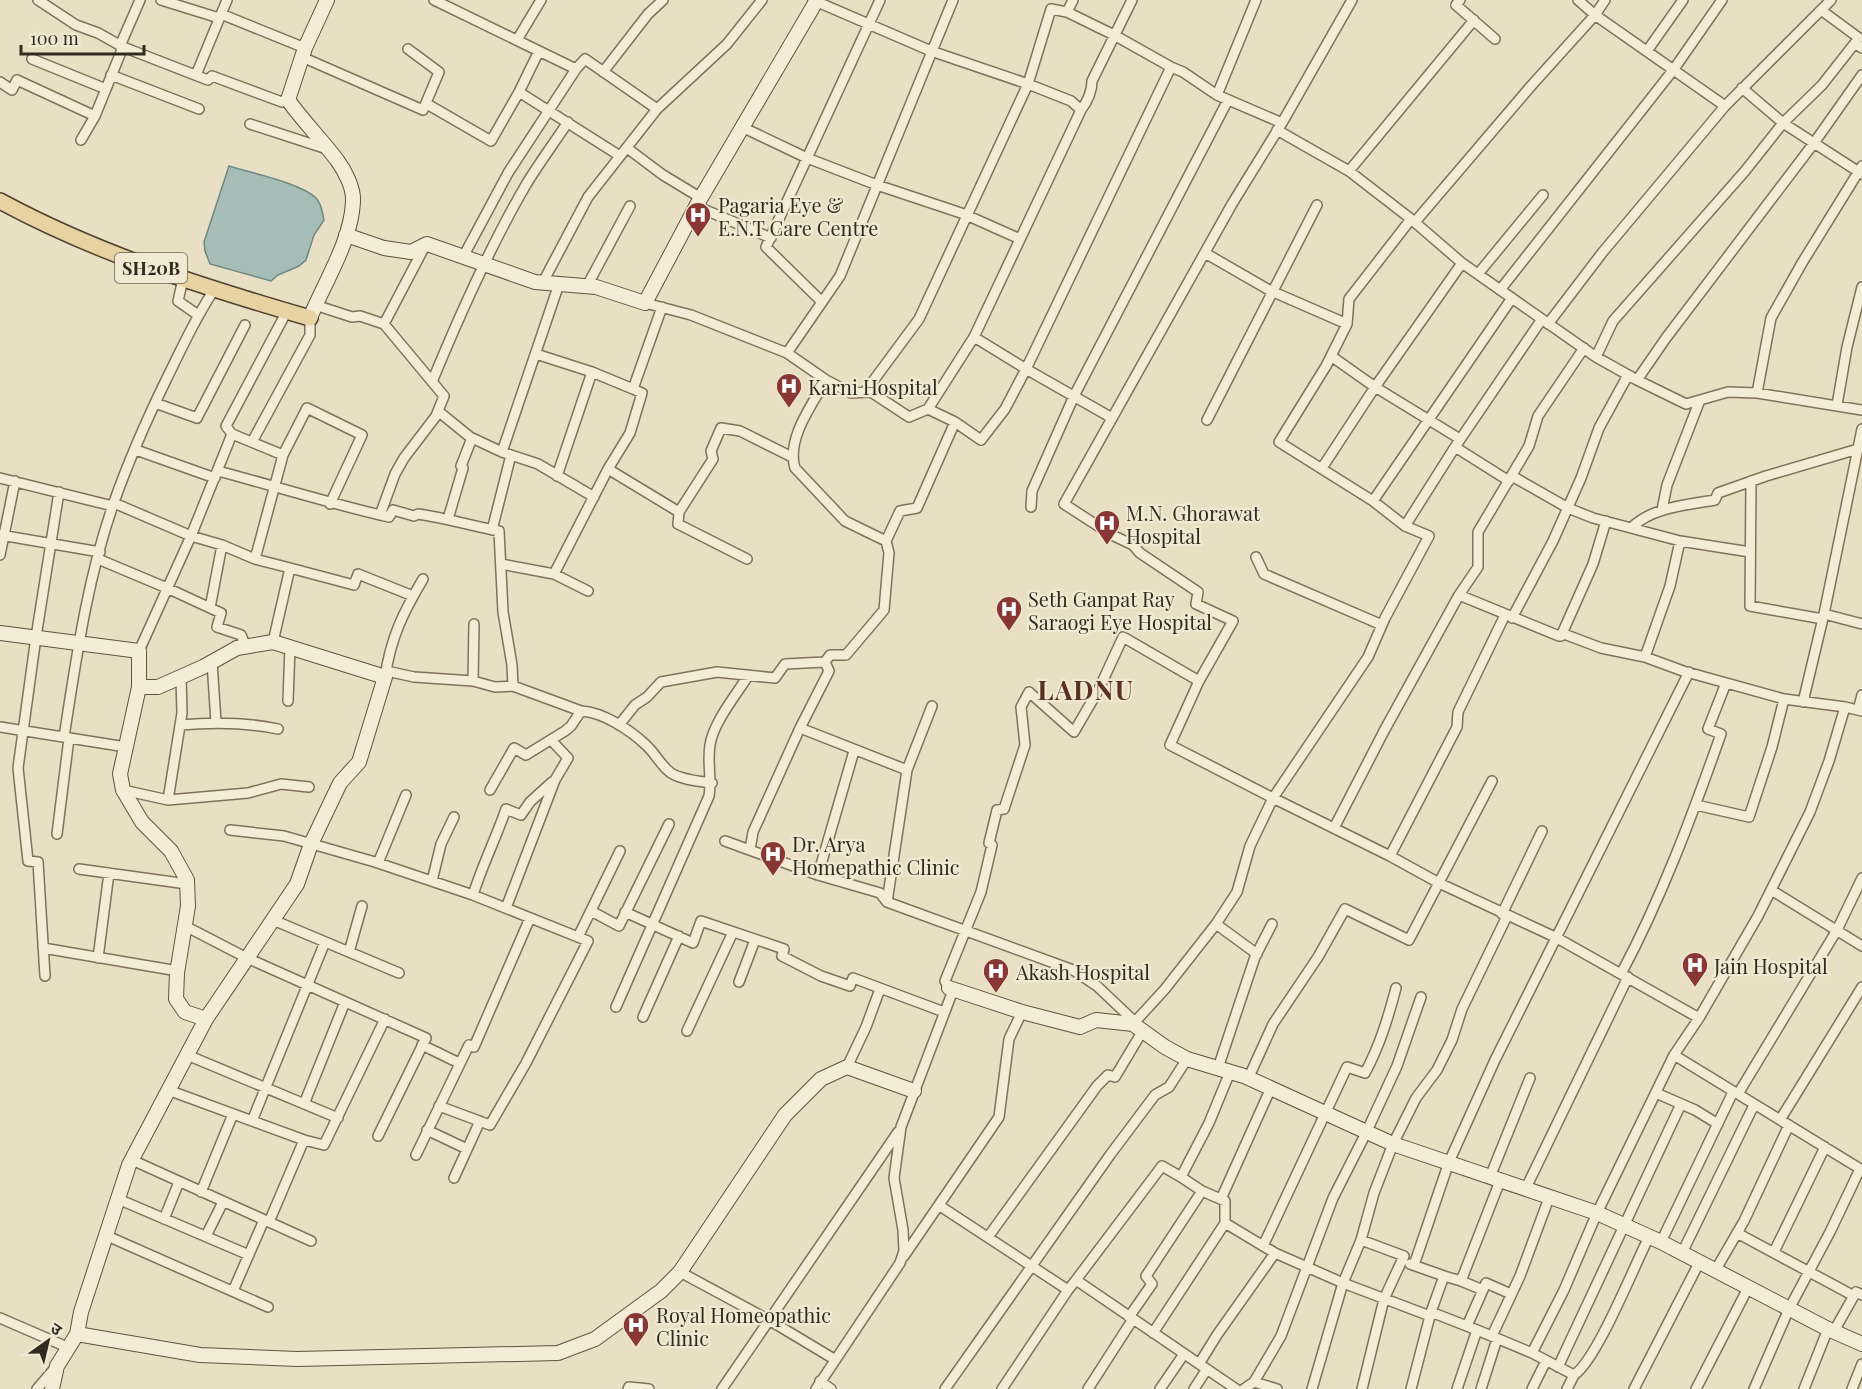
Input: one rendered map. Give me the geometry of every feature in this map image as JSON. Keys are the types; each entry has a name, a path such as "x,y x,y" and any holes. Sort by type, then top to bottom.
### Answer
{"main road":[{"name":"SH20B","path":"0,201 33,218 140,264 214,290 287,311 313,312"}],"street":[{"path":"38,0 76,25 98,33 121,47 208,80 212,75 282,102 288,99 303,52 327,0"},
{"path":"81,140 95,116 140,0"},
{"path":"160,0 220,16 303,52 423,110 439,72 408,49"},
{"path":"196,75 227,0"},
{"path":"434,0 451,3 517,40 576,69"},
{"path":"517,40 541,0"},
{"path":"603,72 648,14 663,0"},
{"path":"543,282 588,197 657,109 727,44 762,0"},
{"path":"822,302 766,248 880,0"},
{"path":"788,353 840,276 953,0"},
{"path":"1066,12 1073,0"},
{"path":"346,235 384,248 411,252 426,244 534,282 587,286 691,315 788,353 826,380 851,393 871,392 909,417 928,410 974,337 1092,89 1092,81 1132,0"},
{"path":"1217,95 1256,0"},
{"path":"1352,0 1204,253 1064,504 1112,535 1133,544 1140,553 1198,592 1196,604 1233,621 1199,681 1170,745 1439,883 1557,938 1699,1018"},
{"path":"1460,0 1456,5 1495,39"},
{"path":"1578,0 1595,15 1725,106"},
{"path":"988,1237 1097,1086 1108,1075 1115,1077 1137,1026 1216,924 1237,892 1250,846 1273,798 1368,657 1382,625 1429,536 1405,526 1373,501 1280,442 1331,356 1347,324 1349,299 1413,221 1595,15 1605,0"},
{"path":"1647,51 1683,0"},
{"path":"1500,290 1674,69 1722,0"},
{"path":"1405,526 1458,443 1545,322 1725,106 1831,0"},
{"path":"645,303 699,202 815,1 931,51 1071,101 1081,111"},
{"path":"865,392 919,319 1028,84 1051,9 1066,12 1114,35 1183,72 1217,95 1280,126 1349,171 1462,263 1596,357 1637,380 1686,404 1728,392 1757,393 1862,410"},
{"path":"1596,357 1613,321 1746,171 1783,123 1822,85 1860,41 1821,10"},
{"path":"1349,171 1474,20"},
{"path":"427,104 491,141 539,51"},
{"path":"32,59 106,89"},
{"path":"463,257 508,173 576,69 585,59 657,109"},
{"path":"928,410 955,422 981,440 1005,409 1171,67"},
{"path":"111,75 199,109"},
{"path":"1637,380 1862,75"},
{"path":"0,82 12,90 16,80 95,116"},
{"path":"1742,88 1783,123 1860,171 1802,263 1771,318 1757,393"},
{"path":"519,92 620,156"},
{"path":"252,442 310,335 313,312 346,235 354,201 352,186 338,161 303,121 288,99"},
{"path":"1031,507 1032,491 1074,396 1228,100"},
{"path":"432,382 459,317 485,264 527,184 568,122"},
{"path":"250,124 327,148"},
{"path":"742,127 807,158 877,185 967,215 1020,239"},
{"path":"627,148 699,202 771,237"},
{"path":"1478,274 1542,195"},
{"path":"1207,420 1317,205"},
{"path":"587,286 630,206"},
{"path":"384,324 426,244"},
{"path":"1204,253 1271,291 1347,324"},
{"path":"1322,468 1375,387 1462,263"},
{"path":"183,279 178,301 198,315"},
{"path":"492,530 506,454 559,284"},
{"path":"1837,405 1847,347 1862,287"},
{"path":"57,834 66,738 79,643 99,556 114,504 155,403 198,315 214,290"},
{"path":"1373,501 1512,298"},
{"path":"633,389 662,307"},
{"path":"283,455 232,434 225,426 287,311"},
{"path":"313,312 360,316 384,324 444,396 438,411 395,474 380,515"},
{"path":"155,403 197,418 245,325"},
{"path":"974,337 1112,418"},
{"path":"1334,828 1384,730 1459,595 1470,582 1478,567 1478,532 1529,446 1538,416 1584,348"},
{"path":"536,354 592,372 642,393 630,433 608,470 554,574"},
{"path":"1331,356 1375,387 1428,419 1458,443 1510,478 1568,508 1680,541 1750,552"},
{"path":"556,476 592,372"},
{"path":"1390,856 1456,727 1458,712 1476,670 1553,541 1599,428 1628,375"},
{"path":"826,380 800,426 792,457 795,468 845,521 886,541"},
{"path":"1662,510 1667,485 1700,400"},
{"path":"255,559 283,455 307,408 362,435 330,504"},
{"path":"438,411 472,438 506,454 538,464 594,497"},
{"path":"825,662 830,655 846,655 884,610 889,553 886,541 900,511 917,508 955,422"},
{"path":"747,559 678,524 679,512 713,459 711,452 721,428 740,431 792,457"},
{"path":"1803,702 1862,429"},
{"path":"206,1019 185,1012 176,999 188,906 187,884 171,851 142,822 123,790 120,774 139,687 139,651 191,536 232,434"},
{"path":"448,519 463,468 460,466 472,438"},
{"path":"1631,528 1636,522 1662,510 1715,500 1718,493 1751,481 1858,449"},
{"path":"136,450 217,474 275,486 330,504 389,516 393,510 414,516 418,514 448,519 461,524 499,531 503,612 513,665 513,686"},
{"path":"608,470 679,512"},
{"path":"0,478 114,504 191,536 222,545 255,559 354,585 358,574 413,596"},
{"path":"0,555 1,535 15,481"},
{"path":"1751,481 1750,606 1862,624"},
{"path":"45,976 38,862 28,861 18,768 59,492"},
{"path":"1561,636 1593,564 1606,521"},
{"path":"1,535 50,543 99,556 221,613 217,627 241,635 246,647"},
{"path":"1645,657 1670,586 1680,541"},
{"path":"210,608 222,545"},
{"path":"1256,557 1264,574 1382,625"},
{"path":"501,564 554,574 588,591"},
{"path":"273,642 290,568"},
{"path":"37,1389 57,1366 77,1334 81,1312 105,1235 132,1160 206,1019 297,884 311,844 340,783 358,762 385,677 390,648 405,609 423,579"},
{"path":"1459,595 1558,636 1564,634 1601,648 1645,657 1784,699 1860,711 1862,695"},
{"path":"473,681 474,624"},
{"path":"0,633 139,651"},
{"path":"900,1263 904,1251 903,1230 894,1178 901,1127 952,993 945,981 981,892 997,810 1004,809 1025,745 1021,707 1029,692 1074,732 1099,689 1123,637 1199,681"},
{"path":"139,687 158,687 237,648 273,642 385,677"},
{"path":"288,701 290,647"},
{"path":"212,662 216,722"},
{"path":"619,725 635,705 647,697 661,682 717,672 775,678 785,664 825,662"},
{"path":"750,850 753,832 800,728 829,671 825,662"},
{"path":"385,677 391,672 414,677 473,681 495,687 513,686 581,711 590,711 619,725 646,745 671,772 692,780 712,783"},
{"path":"1414,1265 1449,1162 1495,1060 1689,672"},
{"path":"616,1007 709,796 712,783 710,746 714,732 748,676"},
{"path":"168,800 180,725 181,677"},
{"path":"1525,1190 1669,876 1721,734 1708,729 1726,683"},
{"path":"1696,805 1749,817 1772,747 1784,699"},
{"path":"887,902 907,770 932,706"},
{"path":"1532,1353 1674,1055 1699,1018 1758,916 1810,812 1829,761 1845,707"},
{"path":"490,790 514,748 526,755 571,726 581,711"},
{"path":"180,725 216,722 255,724 278,729"},
{"path":"0,727 126,747"},
{"path":"800,728 907,770"},
{"path":"506,908 555,780 568,758 551,740"},
{"path":"818,875 854,751"},
{"path":"473,895 506,809 521,814 530,802 555,780"},
{"path":"1248,1079 1273,1024 1318,957 1345,909 1409,940 1492,781"},
{"path":"123,790 168,800 248,793 281,784 309,787"},
{"path":"378,863 406,795"},
{"path":"432,881 441,844 454,817"},
{"path":"591,910 619,926 669,824"},
{"path":"230,830 284,836 378,863 473,895 588,941 526,1063 490,1125 439,1106"},
{"path":"1312,1389 1343,1283 1361,1240 1374,1193 1393,1144 1416,1098 1437,1070 1452,1040 1462,1009 1542,831"},
{"path":"725,841 818,875 880,893 887,902 1073,970 1097,986 1137,1026 1187,1059 1248,1079 1393,1144 1597,1213 1655,1239 1789,1309 1862,1344"},
{"path":"578,937 620,851"},
{"path":"78,869 187,884"},
{"path":"98,958 109,873"},
{"path":"1567,1389 1574,1375 1580,1371 1603,1334 1736,1093 1837,930 1862,878"},
{"path":"1771,890 1862,946"},
{"path":"349,952 362,906"},
{"path":"625,912 693,943 701,921 784,950 782,956 821,976 850,986 853,978 944,1012"},
{"path":"416,1155 459,1063 469,1045 474,1047 530,918"},
{"path":"273,920 399,973"},
{"path":"1216,924 1257,954"},
{"path":"1181,1177 1209,1123 1257,954 1272,924"},
{"path":"185,926 248,958 426,1038 378,1136"},
{"path":"687,1031 733,932"},
{"path":"643,1017 679,936"},
{"path":"739,982 755,940"},
{"path":"252,1121 325,942"},
{"path":"43,948 178,971"},
{"path":"1715,1271 1737,1233 1785,1123 1862,987"},
{"path":"77,1334 200,1355 297,1359 558,1353 595,1338 661,1291 680,1272 785,1115 821,1079 847,1067 866,1027 880,988"},
{"path":"949,988 1022,1012 1080,1027 1096,1020 1137,1026"},
{"path":"1263,1246 1347,1067 1365,1073 1375,1054 1396,988"},
{"path":"1244,1389 1254,1382 1281,1336 1333,1198 1397,1066 1421,997"},
{"path":"304,1104 345,1002"},
{"path":"831,1389 818,1385 999,1117 1009,1039 1022,1012"},
{"path":"168,1090 304,1140 324,1145 384,1019"},
{"path":"422,1045 459,1063"},
{"path":"187,1054 338,1118"},
{"path":"1674,1055 1861,1170 1789,1309 1755,1389"},
{"path":"945,1389 1031,1265 1155,1095 1169,1087 1187,1059"},
{"path":"847,1067 914,1091"},
{"path":"1461,1281 1530,1078"},
{"path":"1221,1199 1270,1090"},
{"path":"1656,1093 1718,1124"},
{"path":"1558,1367 1681,1104"},
{"path":"1682,1253 1754,1105"},
{"path":"201,1192 233,1114"},
{"path":"454,1178 480,1121"},
{"path":"722,1389 901,1127"},
{"path":"427,1130 467,1149"},
{"path":"233,1291 304,1140"},
{"path":"1774,1252 1825,1148"},
{"path":"132,1160 311,1241"},
{"path":"1002,1389 1068,1290 1162,1166 1202,1191 1225,1201 1225,1222 1153,1333"},
{"path":"164,1219 179,1182"},
{"path":"1088,1389 1152,1284 1146,1276 1202,1191"},
{"path":"1481,1389 1494,1337 1549,1198"},
{"path":"118,1199 249,1254"},
{"path":"206,1236 223,1202"},
{"path":"940,1206 1068,1290"},
{"path":"1225,1222 1275,1253 1306,1267 1384,1299 1477,1330 1532,1353 1574,1375"},
{"path":"1737,1233 1809,1272 1860,1295 1831,1330 1804,1389"},
{"path":"105,1235 268,1307"},
{"path":"1361,1240 1404,1256 1384,1299 1362,1389"},
{"path":"1194,1389 1217,1335 1275,1253"},
{"path":"1402,1261 1483,1290"},
{"path":"1634,1389 1700,1263"},
{"path":"680,1272 769,1320 834,1359"},
{"path":"1411,1389 1430,1314 1444,1276"},
{"path":"1076,1280 1236,1389"},
{"path":"1467,1326 1486,1282 1511,1294"},
{"path":"1696,1389 1748,1288"},
{"path":"0,1318 67,1347"},
{"path":"1457,1389 1477,1330"},
{"path":"1160,1389 1184,1354"},
{"path":"1532,1389 1546,1361"},
{"path":"1852,1389 1862,1364"},
{"path":"52,1389 57,1366"},
{"path":"1254,1382 1277,1389"},
{"path":"628,1389 629,1387 649,1389"}],"water":[{"path":"229,166 299,188 316,198 321,205 324,220 314,235 306,260 271,281 210,264 205,251 204,242"}],"place":[{"name":"Pagaria Eye & E.N.T Care Centre","path":"698,238"},
{"name":"Karni Hospital","path":"789,409"},
{"name":"M.N. Ghorawat Hospital","path":"1107,546"},
{"name":"Seth Ganpat Ray Saraogi Eye Hospital","path":"1009,632"},
{"name":"Dr. Arya Homepathic Clinic","path":"773,877"},
{"name":"Jain Hospital","path":"1695,988"},
{"name":"Akash Hospital","path":"996,994"},
{"name":"Royal Homeopathic Clinic","path":"636,1348"}],"district":[{"name":"LADNU","path":"1086,689"}]}
